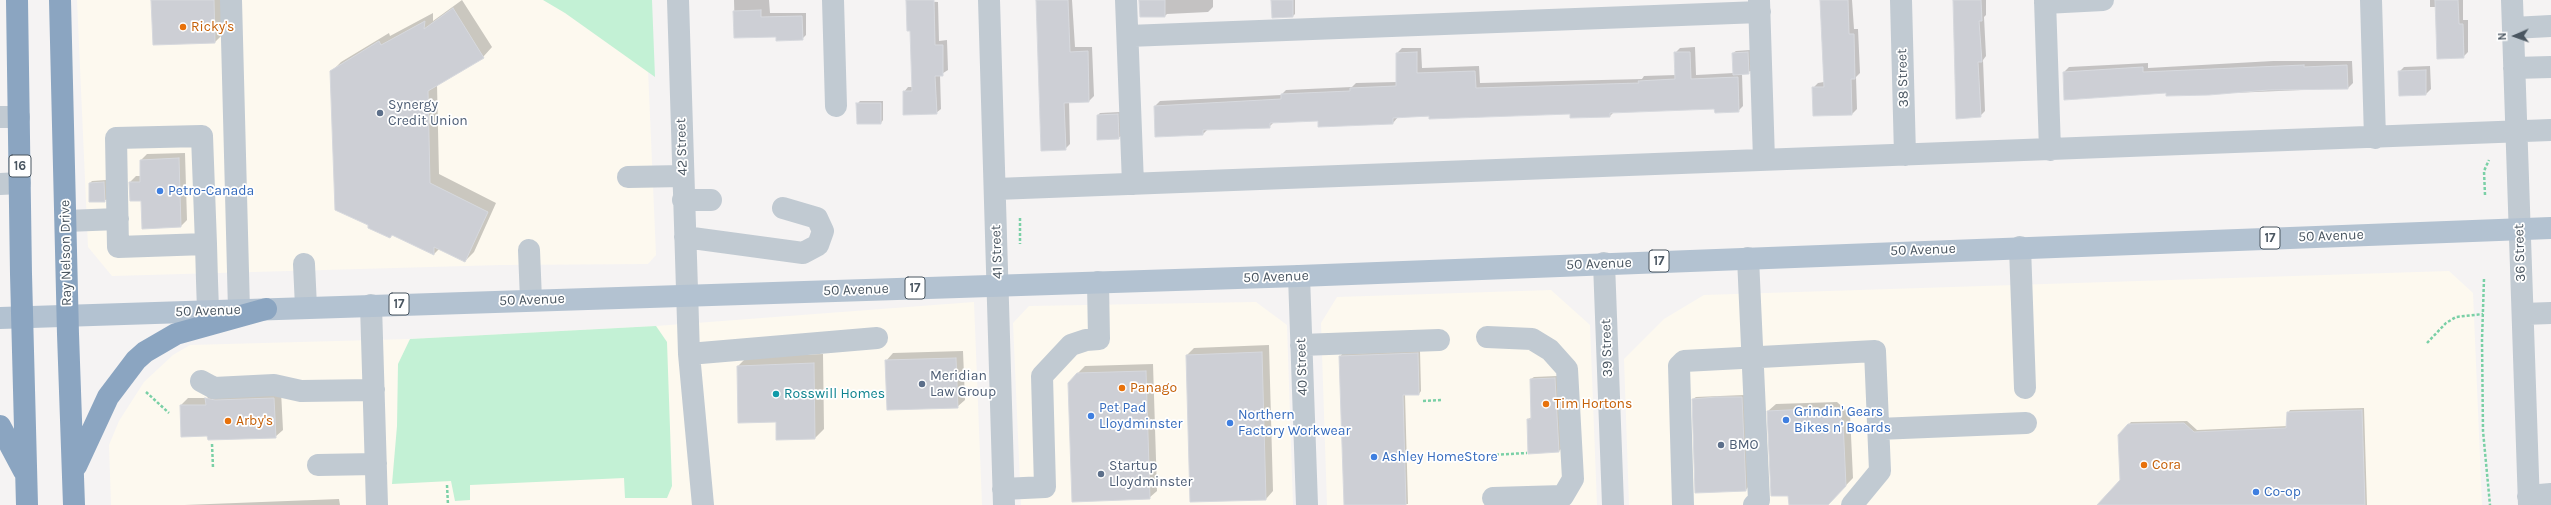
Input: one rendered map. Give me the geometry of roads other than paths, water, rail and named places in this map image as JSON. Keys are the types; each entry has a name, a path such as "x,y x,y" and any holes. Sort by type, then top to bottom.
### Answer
{"highway":[{"name":"16","path":"17,0 9,117 10,184 22,316 27,505"},
{"name":"Ray Nelson Drive","path":"60,0 74,505"},
{"path":"73,473 108,397 140,356 156,344 176,334 266,309"},
{"path":"0,426 26,476"}],"main road":[{"name":"50 Avenue","path":"0,318 22,316 1299,276 2020,247 2551,228"}],"street":[{"path":"231,0 239,310"},
{"name":"42 Street","path":"678,0 689,354 704,505"},
{"path":"833,0 836,106"},
{"name":"41 Street","path":"990,0 1003,497"},
{"path":"1126,0 1133,184"},
{"name":"38 Street","path":"1901,0 1906,155"},
{"path":"2050,150 2045,1 2103,0"},
{"path":"2371,0 2375,138"},
{"name":"36 Street","path":"2512,0 2528,500"},
{"path":"1128,36 1759,6 1764,160"},
{"path":"2513,28 2551,26"},
{"path":"2514,68 2551,67"},
{"path":"996,189 2375,138 2551,130"},
{"path":"206,244 118,247 116,138 202,136 206,244 208,310"},
{"path":"628,177 683,176"},
{"path":"684,200 711,200"},
{"path":"685,237 803,253 818,245 823,231 817,218 783,208"},
{"path":"66,220 118,219"},
{"path":"2020,247 2025,388"},
{"path":"529,250 531,300"},
{"path":"1748,258 1759,500 1754,505"},
{"name":"39 Street","path":"1604,263 1612,505"},
{"path":"304,264 306,307"},
{"name":"40 Street","path":"1299,276 1307,505"},
{"path":"1003,497 1045,496 1042,376 1070,344 1086,340 1099,339 1098,282"},
{"path":"371,305 377,505"},
{"path":"2523,314 2551,313"},
{"path":"689,354 878,338"},
{"path":"1487,338 1532,339 1550,350 1567,369 1573,479 1564,496 1493,498"},
{"path":"1301,345 1439,340"},
{"path":"1683,505 1679,366 1684,361 1875,351 1880,471 1852,505"},
{"path":"200,381 214,388 274,385 301,392 374,397"},
{"path":"1878,429 2026,423"},
{"path":"318,465 376,464"},
{"path":"2528,500 2551,494"}],"place":[{"name":"Ricky's","path":"183,27"},
{"name":"Synergy Credit Union","path":"380,113"},
{"name":"Petro-Canada","path":"160,191"},
{"name":"Meridian Law Group","path":"922,384"},
{"name":"Panago","path":"1122,388"},
{"name":"Rosswill Homes","path":"776,394"},
{"name":"Tim Hortons","path":"1546,404"},
{"name":"Pet Pad Lloydminster","path":"1091,416"},
{"name":"Grindin' Gears Bikes n' Boards","path":"1786,420"},
{"name":"Arby's","path":"228,421"},
{"name":"Northern Factory Workwear","path":"1230,423"},
{"name":"BMO","path":"1721,445"},
{"name":"Ashley HomeStore","path":"1374,457"},
{"name":"Cora","path":"2144,465"},
{"name":"Startup Lloydminster","path":"1101,474"},
{"name":"Co-op","path":"2256,492"}]}
